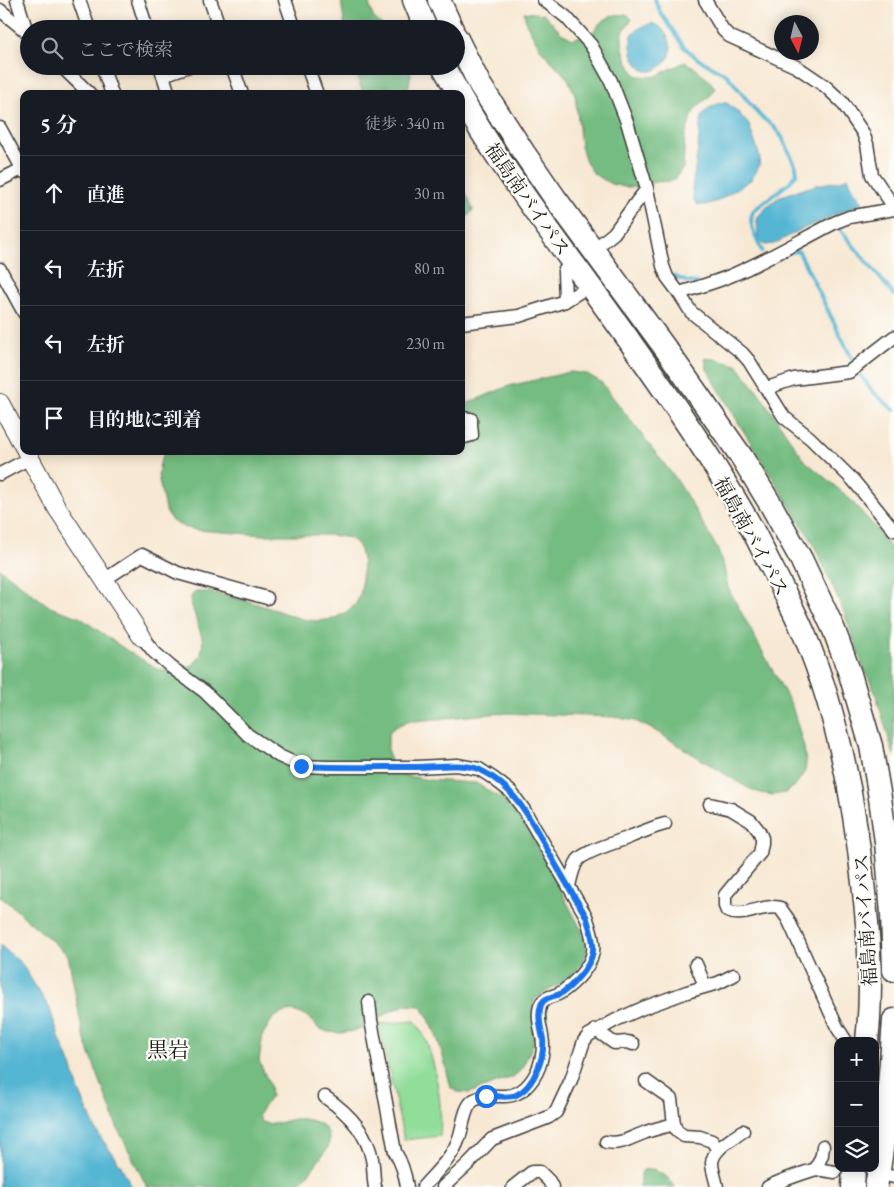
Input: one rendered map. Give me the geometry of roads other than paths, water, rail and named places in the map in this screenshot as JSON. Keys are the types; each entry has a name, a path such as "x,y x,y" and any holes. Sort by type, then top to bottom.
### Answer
{"highway":[{"path":"414,0 422,20"},
{"path":"439,0 448,20"},
{"name":"福島南バイパス","path":"465,55 480,85 524,154 741,456 801,559 834,630 850,674 871,746 886,842 894,970"},
{"path":"448,75 456,90"},
{"name":"福島南バイパス","path":"465,105 544,225 574,263 679,412 746,519 805,635 823,685 840,742 859,843 867,914 871,981 868,1037"},
{"path":"885,1180 879,1169 894,1020"},
{"path":"846,1172 852,1187"}],"street":[{"path":"17,0 24,20"},
{"path":"80,0 86,20"},
{"path":"138,0 145,20"},
{"path":"210,0 217,20"},
{"path":"285,0 292,20"},
{"path":"544,0 566,17 591,45 611,81 627,122 647,189 666,277 691,312 749,360 784,418 810,438 854,480 894,530"},
{"path":"679,293 708,284 760,262 836,222 849,217 894,208 872,175 867,144 863,133 842,102 825,86 797,67 729,36 723,30 705,0"},
{"path":"0,10 20,26"},
{"path":"70,75 86,90"},
{"path":"105,75 111,90"},
{"path":"162,75 165,90"},
{"path":"235,75 241,90"},
{"path":"311,75 316,90"},
{"path":"0,128 20,165"},
{"path":"0,180 20,171"},
{"path":"593,250 614,233 647,189"},
{"path":"565,301 564,271 574,263"},
{"path":"0,268 20,306"},
{"path":"465,323 500,320 519,316 565,301 589,286"},
{"path":"767,388 794,379 849,372 894,337"},
{"path":"0,403 20,438"},
{"path":"465,418 471,419 472,435 465,437"},
{"path":"0,474 24,455"},
{"path":"30,455 57,508 142,637 154,652 205,692 248,735 279,756 301,766 417,767 457,765 479,769 511,792 524,810 586,916 593,946 592,959 586,970 569,988 559,994 546,998 541,1004 539,1014 543,1045 542,1054 539,1067 532,1080 526,1088 516,1095 486,1096 474,1100 469,1105 455,1148 424,1187"},
{"path":"104,580 142,555 178,573 267,598"},
{"path":"710,804 731,809 751,821 762,838 760,853 726,895 725,906 727,911 736,914 771,907 780,908 805,954 837,1027 843,1037"},
{"path":"569,886 579,858 665,824"},
{"path":"696,964 705,986"},
{"path":"443,1187 492,1139 542,1120 556,1112 571,1080 588,1035 643,1008 718,983 734,975"},
{"path":"369,1002 372,1029 395,1152 401,1161 407,1187"},
{"path":"596,1030 614,1043 628,1042 633,1044"},
{"path":"646,1081 671,1099 674,1124 677,1131 684,1136 700,1137 712,1141 718,1150"},
{"path":"325,1097 348,1114 362,1133 373,1162 374,1187"},
{"path":"606,1142 616,1144 644,1132 674,1124"},
{"path":"717,1187 712,1163 718,1150 743,1131"},
{"path":"816,1169 822,1155 823,1146"},
{"path":"768,1187 816,1169 834,1170"},
{"path":"513,1187 532,1172 540,1172 552,1187"}],"water":[{"path":"652,23 659,26 665,32 671,45 671,53 659,68 651,71 643,70 637,64 633,56 631,38 634,32"},
{"path":"719,103 727,103 749,125 760,157 759,166 752,179 718,201 698,205 694,200 692,190 702,116 706,110"},
{"path":"848,177 852,187 863,203 802,229 774,244 765,245 758,239 757,220 759,215 781,196 816,185 840,181"},
{"path":"0,945 21,963 50,1009 79,1091 97,1132 121,1166 132,1187 0,1187"}],"waterway":[{"path":"655,0 660,12 684,47 698,59 727,75 760,116 773,126 782,137 796,167 797,173 789,183 754,210 751,220 762,251"},
{"path":"839,228 894,295"},
{"path":"791,252 799,252 853,361"},
{"path":"673,276 688,282 698,283"},
{"path":"857,370 873,392 894,410"}],"district":[{"name":"黒岩","path":"168,1050"}]}
